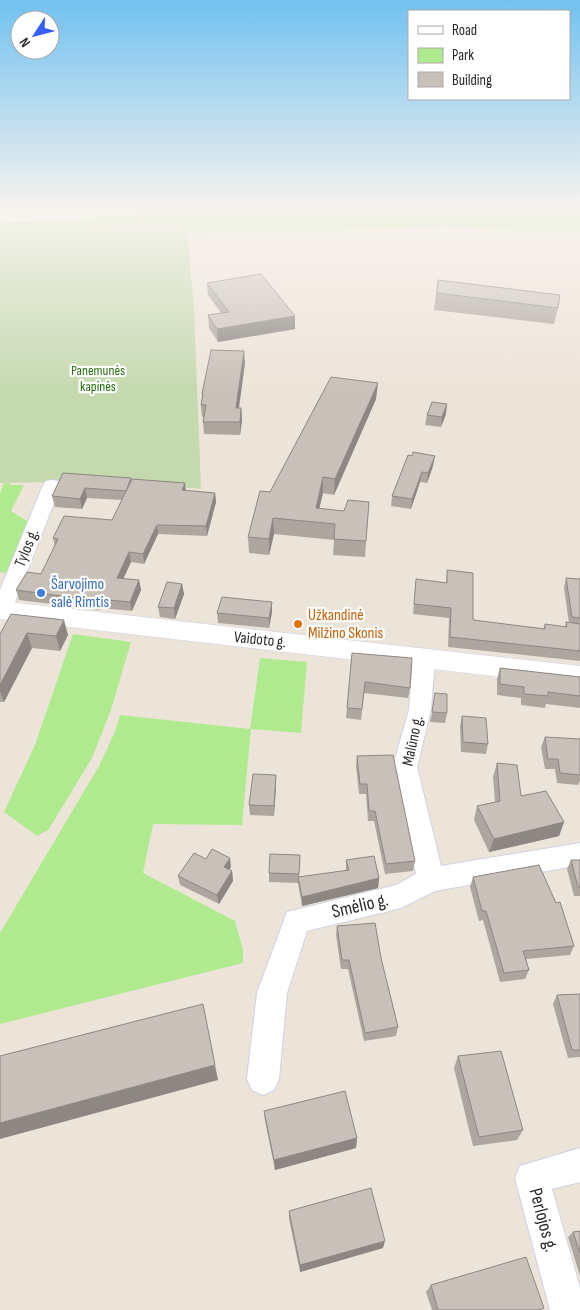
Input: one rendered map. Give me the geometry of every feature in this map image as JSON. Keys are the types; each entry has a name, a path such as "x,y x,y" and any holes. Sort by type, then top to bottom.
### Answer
{"main road":[{"name":"Vaidoto g.","path":"1,610 580,676"}],"street":[{"name":"Tylos g.","path":"1,610 52,485"},
{"name":"Malūno g.","path":"424,659 420,709 405,768 431,880"},
{"name":"Smėlio g.","path":"263,1079 272,993 297,921 401,896 431,880 580,854"},
{"name":"Perlojos g.","path":"568,1310 532,1178 580,1165"}],"green space":[{"name":"Panemunės kapinės","path":"0,271 191,271 194,309 201,489 68,476 54,482 0,483"},
{"path":"4,483 24,485 11,511 30,523 11,577 5,576 6,573 0,572 0,494"},
{"path":"73,634 131,642 111,710 92,758 48,830 37,836 4,812 35,745"},
{"path":"260,658 307,662 301,733 251,729 242,825 153,824 143,873 235,921 243,950 243,963 0,1024 0,933 99,766 114,734 120,715 250,729"}],"building":[{"path":"261,274 295,316 217,329 208,315 229,312 207,283"},
{"path":"438,280 560,295 558,308 437,293"},
{"path":"211,350 244,351 236,408 241,408 240,422 203,422 206,405 201,405 202,394"},
{"path":"331,377 378,383 335,479 323,477 316,508 344,511 348,500 369,502 366,541 334,539 335,524 273,518 269,539 248,537 260,491 270,492"},
{"path":"432,402 447,404 442,417 427,415"},
{"path":"413,452 435,456 428,473 422,472 412,499 392,496 408,455 412,456"},
{"path":"63,473 131,478 126,491 85,488 80,499 52,496"},
{"path":"132,479 185,483 182,490 215,493 206,526 157,525 143,554 129,552 117,578 139,580 130,602 99,599 98,601 16,590 27,572 41,574 58,539 53,538 64,516 112,520"},
{"path":"447,570 473,573 473,620 545,629 545,624 567,627 566,622 580,624 580,651 450,637 451,608 414,604 416,579 447,583"},
{"path":"566,578 580,579 580,618 572,617"},
{"path":"167,582 182,584 174,608 158,607"},
{"path":"222,597 272,602 269,618 217,613"},
{"path":"11,614 64,620 56,636 27,633 0,685 0,634"},
{"path":"352,653 412,658 410,688 365,682 362,709 347,708"},
{"path":"500,668 580,677 580,696 548,692 548,696 524,694 524,687 500,684"},
{"path":"435,693 447,694 447,713 432,712"},
{"path":"462,716 486,718 488,744 463,742"},
{"path":"545,737 580,739 580,775 560,773 558,759 548,759"},
{"path":"393,755 415,861 386,864 375,811 369,811 367,784 360,784 357,756"},
{"path":"497,763 517,765 521,796 546,791 564,822 494,839 477,806 500,801"},
{"path":"253,774 276,775 274,806 249,805"},
{"path":"212,849 230,858 224,867 232,871 217,895 178,876 194,853 206,859"},
{"path":"270,854 300,855 299,874 269,873"},
{"path":"374,856 379,878 302,897 298,877 349,870 346,860"},
{"path":"571,860 580,860 580,887 578,887"},
{"path":"539,865 556,903 560,902 574,946 523,951 529,970 504,973 486,911 482,911 473,877"},
{"path":"375,923 381,958 398,1027 365,1033 349,960 342,960 337,926"},
{"path":"580,994 580,1050 572,1050 557,995"},
{"path":"203,1004 215,1065 0,1123 0,1056"},
{"path":"501,1051 523,1130 479,1137 458,1056"},
{"path":"345,1091 357,1138 274,1160 264,1111"},
{"path":"371,1188 385,1241 300,1265 289,1211"},
{"path":"580,1231 580,1253 573,1232"},
{"path":"526,1257 544,1308 538,1310 438,1310 431,1285"}],"place":[{"name":"Šarvojimo salė Rimtis","path":"41,593"},
{"name":"Užkandinė Milžino Skonis","path":"298,624"}]}
